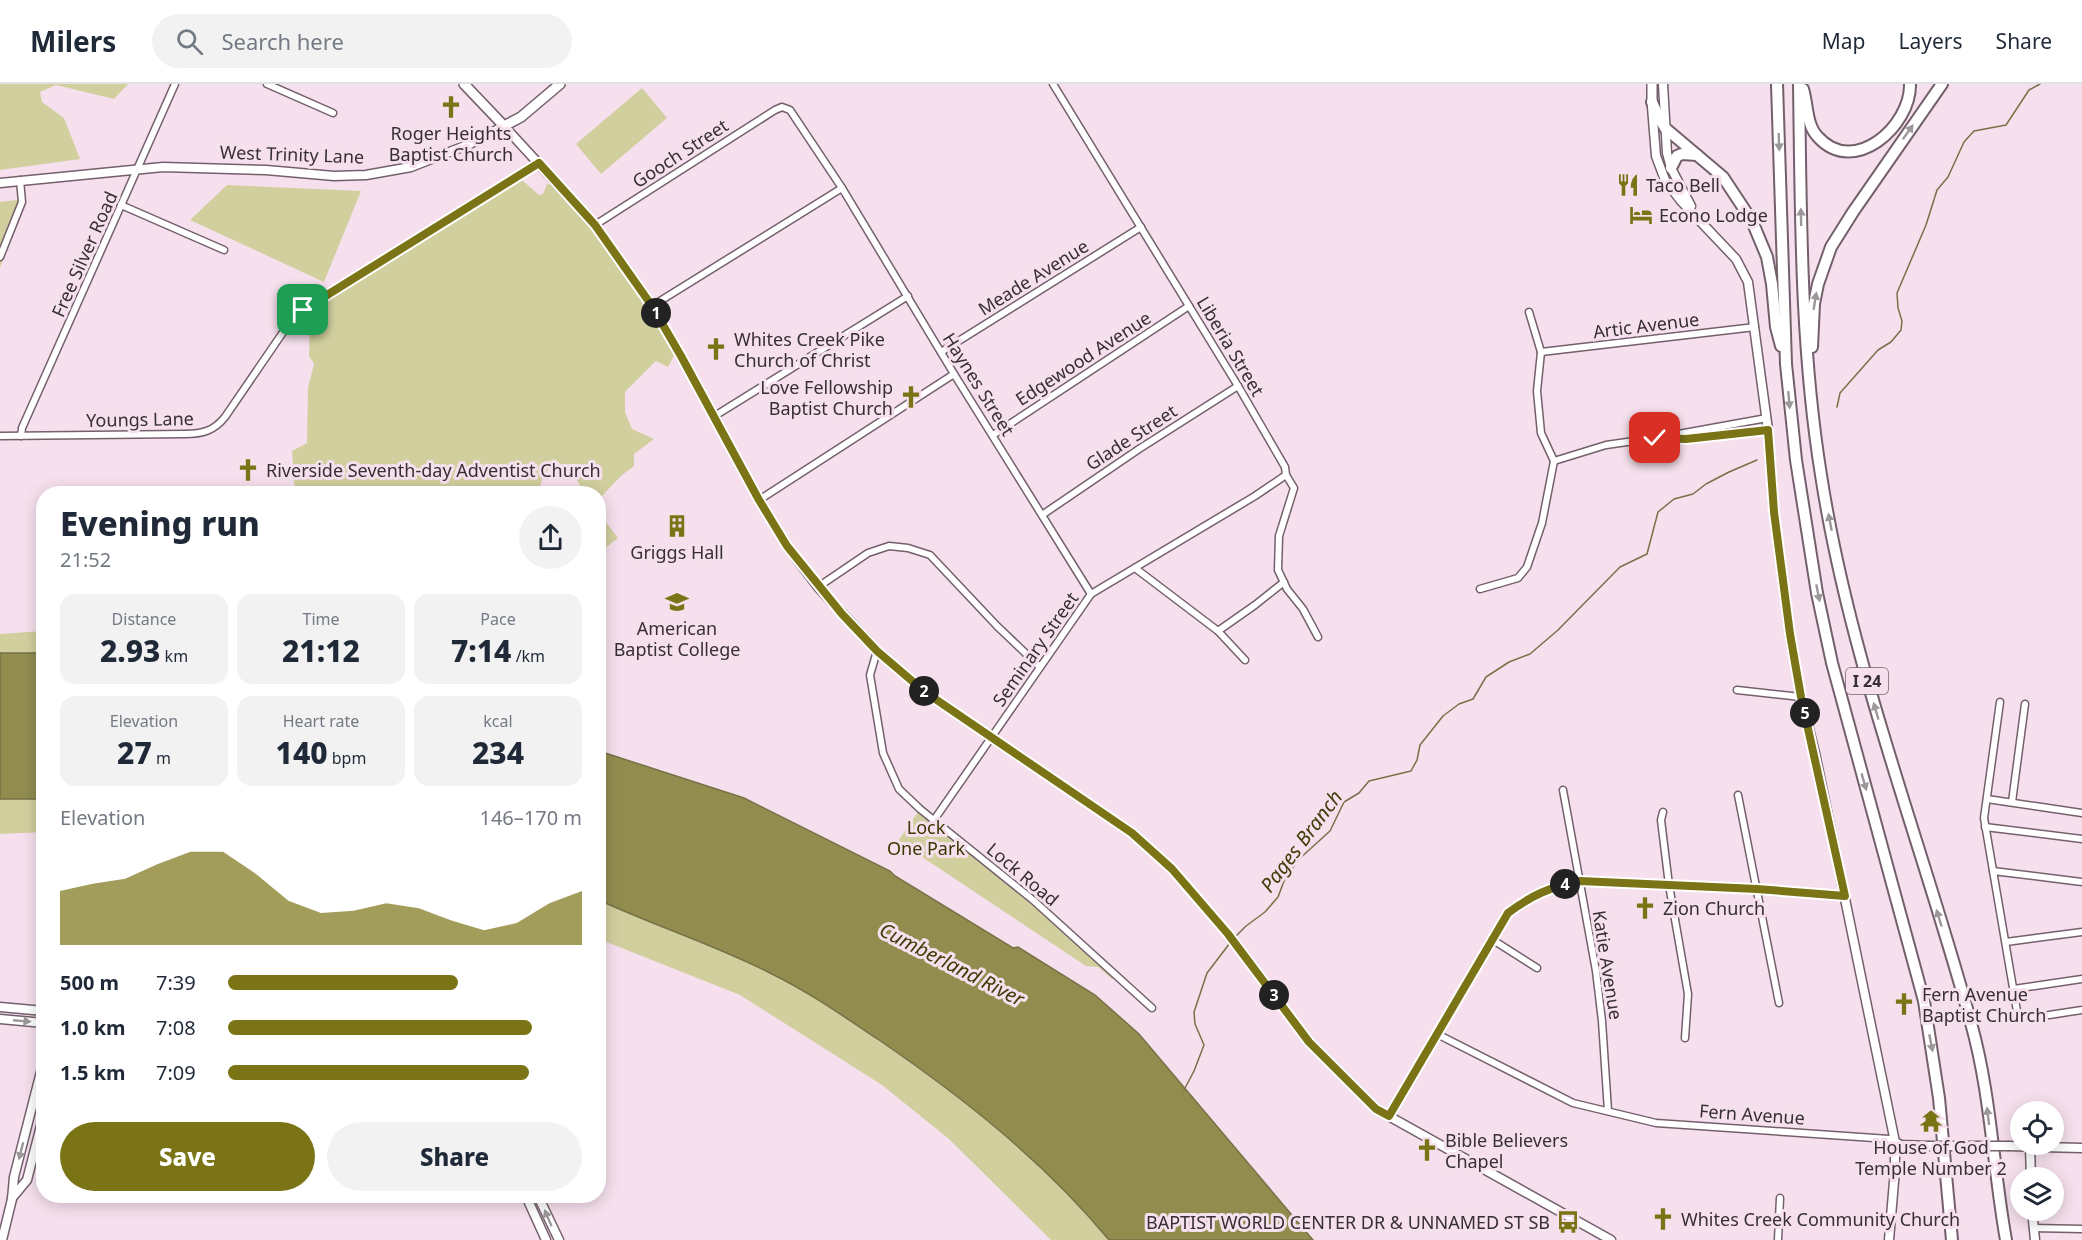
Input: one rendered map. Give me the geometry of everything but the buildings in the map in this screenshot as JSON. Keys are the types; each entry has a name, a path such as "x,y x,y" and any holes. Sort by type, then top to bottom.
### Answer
{"highway":[{"name":"I 24","path":"1777,84 1786,364 1796,460 1815,582 1830,651 1846,718 1924,1001 1940,1098 1952,1240"},
{"path":"1800,84 1808,118 1818,137 1834,148 1846,152 1859,151 1885,136 1899,121 1907,105 1910,84"},
{"name":"I 24","path":"1800,84 1802,270 1809,380 1821,477 1841,579 1862,666 1972,1026 1986,1092 2006,1240"},
{"path":"1809,380 1814,304 1818,284 1832,247 1853,212 1942,84"},
{"path":"1652,102 1665,128 1723,177 1752,220 1761,241 1772,284 1776,327 1786,364"},
{"path":"1671,168 1677,156 1690,153 1697,155"},
{"path":"1998,1194 2000,1240"}],"main road":[{"path":"464,84 504,126"},
{"name":"West Trinity Lane","path":"504,126 521,117 560,84"},
{"path":"1652,84 1652,102"}],"street":[{"name":"Free Silver Road","path":"21,436 22,428 175,84"},
{"path":"267,84 333,113"},
{"name":"Liberia Street","path":"1053,84 1285,467 1286,475 1294,488 1279,537 1278,570 1287,589 1303,609 1317,637"},
{"path":"1663,84 1666,153 1671,168 1695,214"},
{"path":"1652,102 1656,156 1665,180 1681,201 1736,260 1748,282 1767,418 1776,523 1790,634 1801,697 1845,896 1895,1142 1889,1240"},
{"name":"Haynes Street","path":"782,107 790,111 842,188 1091,594"},
{"name":"Gooch Street","path":"595,225 782,107"},
{"name":"West Trinity Lane","path":"0,183 139,168 204,167 334,176 366,175 411,167 470,144 504,126"},
{"path":"504,126 595,225 652,306 759,500 787,546 818,587 877,651 925,692 1132,833 1172,869 1206,907 1309,1042 1376,1109 1611,1240"},
{"name":"Youngs Lane","path":"0,436 199,434 214,429 225,417 288,325 303,310 539,163"},
{"path":"0,257 22,202 20,180"},
{"path":"652,306 842,188"},
{"path":"121,205 224,250"},
{"name":"Meade Avenue","path":"941,352 1141,227"},
{"path":"713,417 908,296"},
{"name":"Edgewood Avenue","path":"993,435 1189,306"},
{"path":"1480,589 1518,578 1527,567 1542,523 1554,461 1541,433 1537,391 1540,352 1529,312"},
{"name":"Artic Avenue","path":"1540,352 1755,327"},
{"path":"759,500 954,374"},
{"name":"Glade Street","path":"1042,515 1138,449 1238,386"},
{"path":"1554,461 1606,445 1767,418"},
{"path":"1655,438 1686,439 1768,430"},
{"name":"Seminary Street","path":"934,820 1091,594 1286,475"},
{"path":"818,587 868,552 889,546 908,548 930,555 997,627 1040,668"},
{"path":"1135,568 1218,631 1245,660"},
{"path":"1218,631 1284,582"},
{"name":"Lock Road","path":"877,651 870,675 883,753 899,789 1033,900 1152,1008"},
{"path":"1737,690 1801,697"},
{"path":"2000,702 1985,827 2018,1017 2082,1010"},
{"path":"2012,802 2025,704"},
{"name":"Katie Avenue","path":"1563,790 1600,1001 1608,1111"},
{"path":"1738,795 1779,1004"},
{"path":"1987,799 2082,813"},
{"path":"1663,812 1661,820 1669,885 1688,994 1685,1038"},
{"path":"1985,827 2082,839"},
{"path":"1993,871 2082,882"},
{"path":"1389,1116 1508,913 1530,897 1557,886 1580,881 1757,889 1845,896"},
{"path":"2006,942 2082,932"},
{"path":"1493,940 1537,968"},
{"path":"2014,988 2082,979"},
{"path":"0,1008 36,1010"},
{"path":"0,1018 36,1022"},
{"name":"Fern Avenue","path":"1437,1034 1573,1103 1656,1123 1889,1139 1901,1145 2010,1146"},
{"path":"2,1240 12,1199 14,1177 36,1098"},
{"path":"12,1199 27,1180 36,1145"},
{"name":"Fern Avenue","path":"2064,1148 2082,1148"},
{"path":"1778,1240 1780,1198"},
{"path":"529,1203 546,1240"},
{"path":"541,1203 559,1240"},
{"path":"2033,1221 2035,1240"},
{"path":"2033,1228 2082,1229"}],"green space":[{"path":"0,84 128,84 114,99 56,85 40,92 42,102 64,118 80,159 0,170"},
{"path":"642,88 667,118 601,174 576,144"},
{"path":"517,176 539,195 543,194 547,184 553,185 571,208 595,225 677,350 668,367 656,361 625,392 625,412 632,429 654,439 634,454 634,466 606,492 606,486 580,486 572,473 554,459 540,486 294,486 292,451 307,443 308,388 314,364 309,356 310,319 314,303"},
{"path":"227,185 361,191 324,282 190,220"},
{"path":"24,199 0,268 0,202"},
{"path":"606,522 618,538 606,547"},
{"path":"36,631 36,653 0,653 0,634"},
{"path":"0,799 36,799 36,832 0,834"},
{"name":"Lock One Park","path":"920,809 1033,900 1115,977 1112,979 1098,967 1086,966 898,841"},
{"path":"606,903 749,963 784,980 837,1012 907,1060 999,1131 1057,1183 1109,1240 1051,1240 949,1139 882,1085 740,995 606,942"}],"water":[{"path":"0,653 36,653 36,799 0,799"},
{"name":"Cumberland River","path":"606,753 744,798 890,871 1013,948 1018,947 1095,995 1139,1034 1313,1240 1109,1240 1057,1183 1001,1132 941,1084 852,1022 784,980 606,903"}],"waterway":[{"name":"Pages Branch","path":"1837,407 1840,393 1878,350 1891,342 1901,330 1902,321 1897,293 1926,225 1937,190 1948,177 1964,142 1974,131 2006,125 2029,90 2040,84"},
{"name":"Pages Branch","path":"1235,937 1265,912 1278,897 1284,881 1298,860 1330,831 1344,802 1359,793 1369,781 1411,771 1417,760 1420,745 1443,716 1459,704 1473,699 1486,677 1509,662 1530,654 1558,630 1620,567 1647,554 1658,512 1674,499 1693,494 1706,484 1757,460"},
{"name":"Pages Branch","path":"1184,1090 1204,1045 1195,1024 1194,1012 1207,973 1230,943"}],"place":[{"name":"Roger Heights Baptist Church","path":"451,107"},
{"name":"Taco Bell","path":"1628,185"},
{"name":"Econo Lodge","path":"1641,215"},
{"name":"Whites Creek Pike Church of Christ","path":"716,349"},
{"name":"Love Fellowship Baptist Church","path":"911,397"},
{"name":"Riverside Seventh-day Adventist Church","path":"248,470"},
{"name":"Griggs Hall","path":"677,526"},
{"name":"American Baptist College","path":"677,602"},
{"name":"Zion Church","path":"1645,908"},
{"name":"Fern Avenue Baptist Church","path":"1904,1004"},
{"name":"House of God Temple Number 2","path":"1931,1121"},
{"name":"Bible Believers Chapel","path":"1427,1150"},
{"name":"Whites Creek Community Church","path":"1663,1219"},
{"name":"BAPTIST WORLD CENTER DR & UNNAMED ST SB","path":"1568,1222"}],"route":[{"path":"303,310 539,163 595,225 652,306 759,500 787,546 842,614 877,651 925,692 1132,833 1172,869 1228,934 1309,1042 1376,1109 1389,1116 1508,913 1530,897 1557,886 1580,881 1757,889 1845,896 1801,697 1790,634 1774,512 1768,430 1686,439 1655,438"}]}
